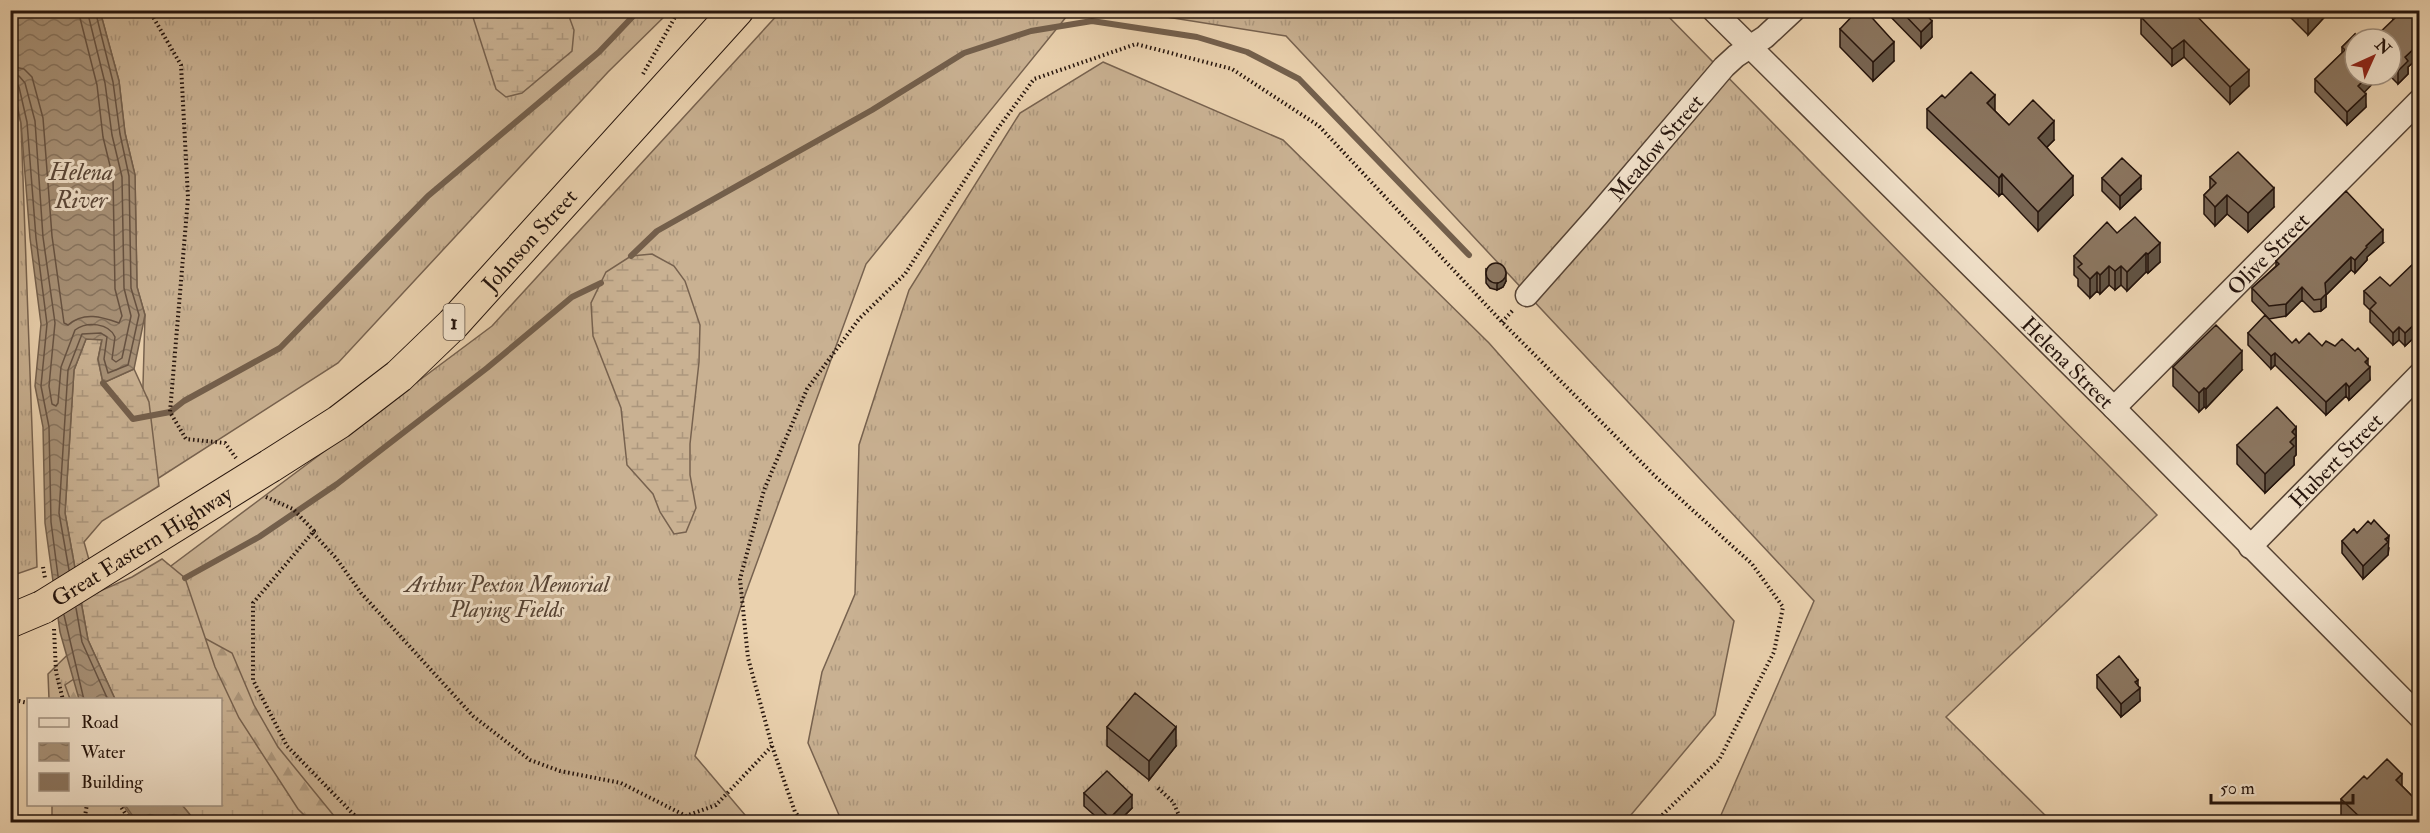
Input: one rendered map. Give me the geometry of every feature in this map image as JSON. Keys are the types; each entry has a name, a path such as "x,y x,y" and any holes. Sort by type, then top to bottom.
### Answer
{"highway":[{"name":"Johnson Street","path":"267,481 399,376 453,324 737,10"},
{"name":"Great Eastern Highway","path":"10,621 47,605 267,481"}],"street":[{"name":"Helena Street","path":"1713,10 2114,408 2420,717"},
{"name":"Meadow Street","path":"1527,295 1724,67 1779,26 1794,10"},
{"name":"Olive Street","path":"2114,408 2420,100"},
{"name":"Hubert Street","path":"2250,547 2420,374"}],"path":[{"path":"149,10 181,65 188,198 170,412 186,439 225,443 238,461"},
{"path":"657,60 640,80 679,10"},
{"path":"804,822 795,812 772,746 748,658 740,579 764,490 807,388 859,319 905,274 996,130 1034,80 1136,44 1232,69 1319,126 1502,322 1655,476 1752,564 1783,607 1774,652 1719,760 1654,822"},
{"path":"267,481 314,531 313,533 369,602 473,716 530,760 560,771 621,783 687,816 716,805 772,746"},
{"path":"313,533 253,603 253,681 287,746 361,822"},
{"path":"43,567 56,672 63,698"},
{"path":"10,699 27,703"},
{"path":"1158,788 1173,802 1182,822"},
{"path":"84,822 87,806"},
{"path":"120,806 131,822"}],"green space":[{"path":"100,11 670,11 608,72 338,363 140,490 145,315 137,287 135,175 125,133 119,81"},
{"path":"471,11 567,11 574,30 572,51 522,93 506,97 496,89"},
{"name":"Arthur Pexton Memorial Playing Fields","path":"781,11 1071,11 866,264 741,606 695,756 751,822 52,822 52,806 222,806 222,698 49,698 48,674 116,607 492,326"},
{"path":"1129,11 1663,11 2157,515 1946,717 2052,822 1718,822 1814,601 1286,36"},
{"path":"1103,62 1283,140 1489,343 1734,621 1715,715 1625,822 842,822 808,743 822,672 855,594 859,445 909,290 1020,113"},
{"path":"10,77 21,123 37,567 11,576"},
{"path":"652,254 674,266 685,281 700,325 699,362 690,444 690,475 696,508 686,532 674,534 660,512 653,494 627,465 621,408 593,336 591,303 606,272 631,256"},
{"path":"86,339 102,339 98,359 103,383 134,369 149,402 159,486 102,521 84,542 98,592 132,577 162,559 185,578 215,667 239,718 298,809 311,822 196,822 183,806 222,806 222,698 115,698 88,640 65,513 74,370"},
{"path":"166,617 232,653 254,705 278,747 339,822 135,822 124,806 222,806 222,698 70,698 65,685"}],"water":[{"name":"Helena River","path":"10,11 100,11 119,81 125,133 135,175 137,287 145,315 134,369 103,383 98,359 102,340 86,339 74,370 65,513 88,640 115,698 79,698 60,632 45,523 43,427 35,386 41,324 30,238 21,123 11,77"},
{"path":"126,806 183,806 196,822 137,822"}],"building":[{"path":"1858,10 1865,10 1894,42 1873,62 1840,29"},
{"path":"1900,10 1922,10 1932,21 1921,32"},
{"path":"2148,10 2191,10 2249,70 2230,87 2184,40 2172,49 2141,17"},
{"path":"2302,10 2313,10 2308,16"},
{"path":"2395,10 2420,10 2420,43 2405,57 2408,61 2403,66 2403,27 2386,27 2398,15"},
{"path":"2343,52 2343,87 2359,87 2366,94 2347,112 2315,79"},
{"path":"1971,72 1995,95 1987,103 2009,125 2033,100 2054,121 2038,138 2073,176 2038,212 2002,174 1999,178 1927,109 1942,95 1945,98"},
{"path":"2238,152 2274,188 2248,213 2227,195 2215,207 2204,195 2216,183 2210,177"},
{"path":"2122,158 2141,176 2120,196 2102,178"},
{"path":"2346,191 2383,230 2355,260 2351,257 2325,283 2326,294 2321,299 2314,300 2302,287 2286,304 2269,306 2252,288 2279,264 2276,261"},
{"path":"2135,217 2160,243 2127,272 2121,266 2115,271 2109,266 2100,275 2097,272 2090,279 2078,267 2082,264 2074,256 2107,222 2117,233"},
{"path":"2416,261 2420,264 2420,319 2405,333 2399,327 2393,333 2370,309 2376,303 2364,291 2380,277 2390,286"},
{"path":"1496,263 1503,266 1506,273 1503,280 1496,283 1489,280 1486,273 1489,266"},
{"path":"2265,315 2292,343 2296,339 2299,343 2309,333 2322,346 2326,341 2335,346 2342,339 2355,351 2358,348 2368,359 2365,362 2370,367 2349,387 2346,383 2326,402 2275,353 2271,356 2248,333"},
{"path":"2216,325 2242,351 2206,389 2204,388 2199,393 2173,367"},
{"path":"2277,407 2296,427 2292,432 2296,436 2290,442 2294,446 2265,474 2237,445"},
{"path":"2374,520 2389,536 2385,539 2388,542 2363,566 2342,541 2354,529 2357,533 2368,521 2371,524"},
{"path":"2119,656 2138,680 2135,682 2140,688 2121,704 2097,675"},
{"path":"1135,693 1176,727 1149,761 1107,727"},
{"path":"2387,759 2402,774 2396,780 2417,801 2420,799 2420,822 2365,822 2341,799 2364,776 2367,779"},
{"path":"1107,771 1132,795 1110,818 1084,793"}],"waterway":[{"path":"103,383 133,419 170,412 184,401 280,348 428,196 599,52 639,10"},
{"path":"631,256 657,231 872,110 964,53 1031,31 1092,21 1197,37 1247,52 1299,79 1469,255"},
{"path":"185,578 259,537 337,484 487,368 572,297 601,283"}]}
